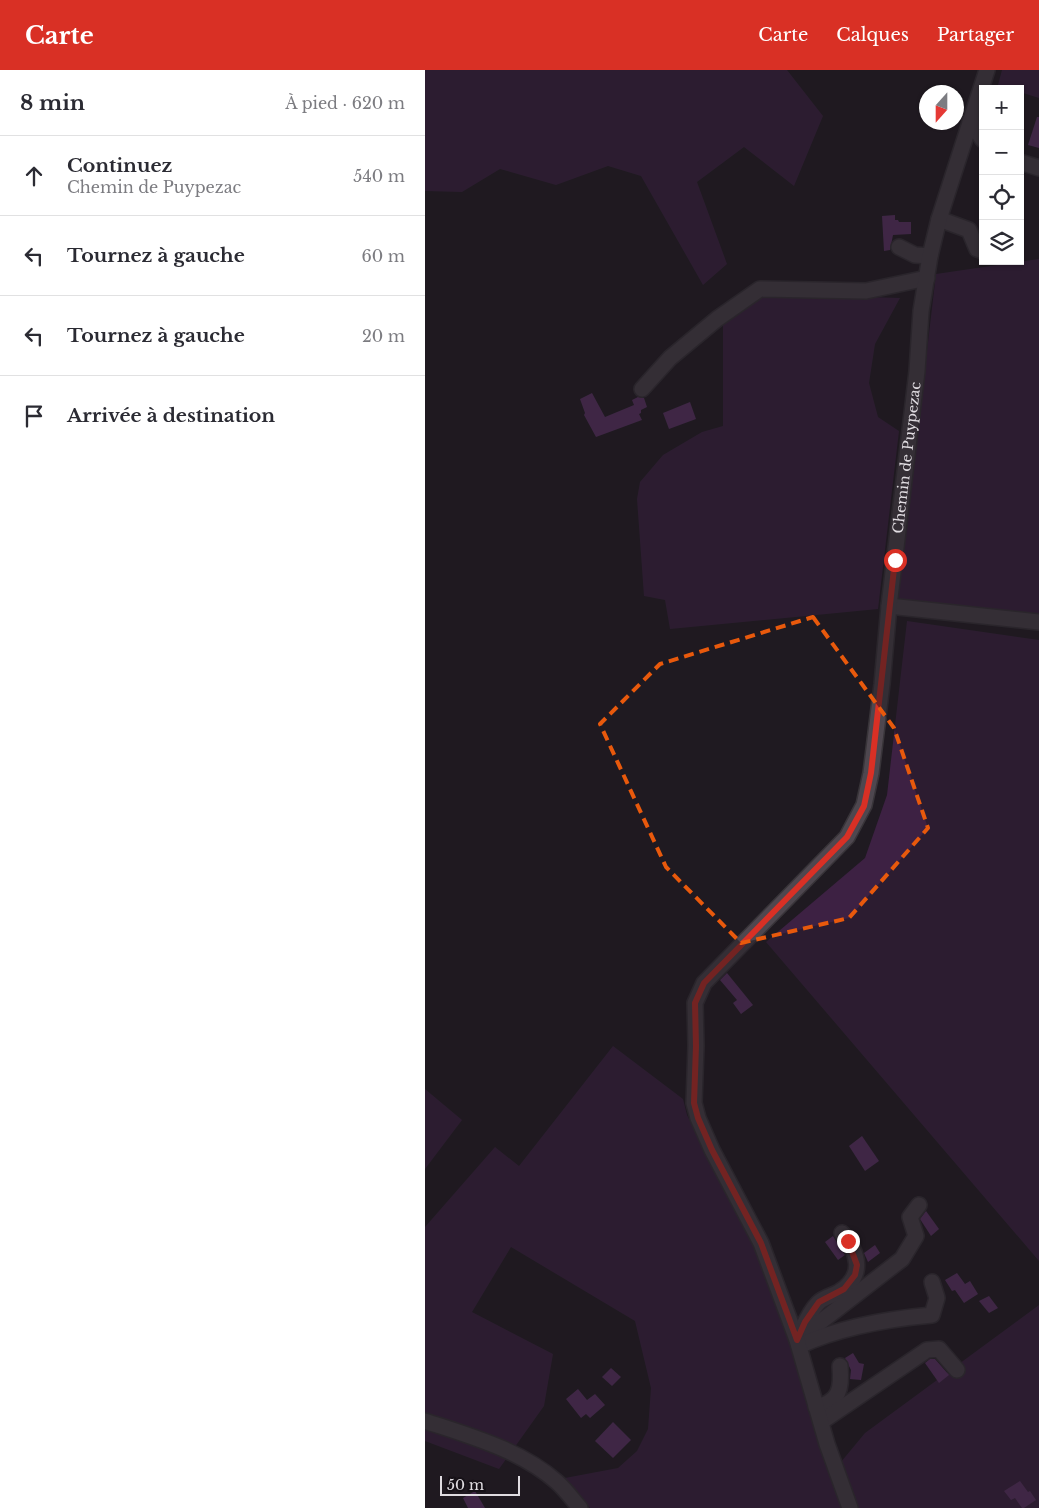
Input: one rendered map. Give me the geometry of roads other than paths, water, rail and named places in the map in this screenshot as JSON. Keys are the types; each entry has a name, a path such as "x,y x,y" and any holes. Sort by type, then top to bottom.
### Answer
{"street":[{"name":"Chemin de Puypezac","path":"850,1508 816,1407 798,1343 761,1243 712,1150 698,1118 694,1103 695,1003 704,983 847,837 864,806 871,773 917,371 921,311 930,256 939,219 968,134 970,121 987,70"},
{"path":"970,121 979,134"},
{"path":"1024,163 1039,168"},
{"path":"939,219 969,230 979,250"},
{"path":"899,248 915,255 930,256"},
{"path":"642,389 670,358 717,319 760,289 866,291 927,278"},
{"path":"889,606 1039,622"},
{"path":"798,1343 902,1260 916,1236 910,1217 919,1205"},
{"path":"798,1343 805,1322 819,1302 844,1289 855,1275 857,1265 854,1252 842,1233"},
{"path":"798,1343 811,1341 859,1326 900,1318 932,1315 937,1298 932,1282"},
{"path":"821,1422 927,1350 939,1350 957,1370"},
{"path":"816,1407 824,1405 837,1396 841,1384 840,1366"},
{"path":"425,1421 518,1456 540,1468 559,1483 580,1508"}]}
